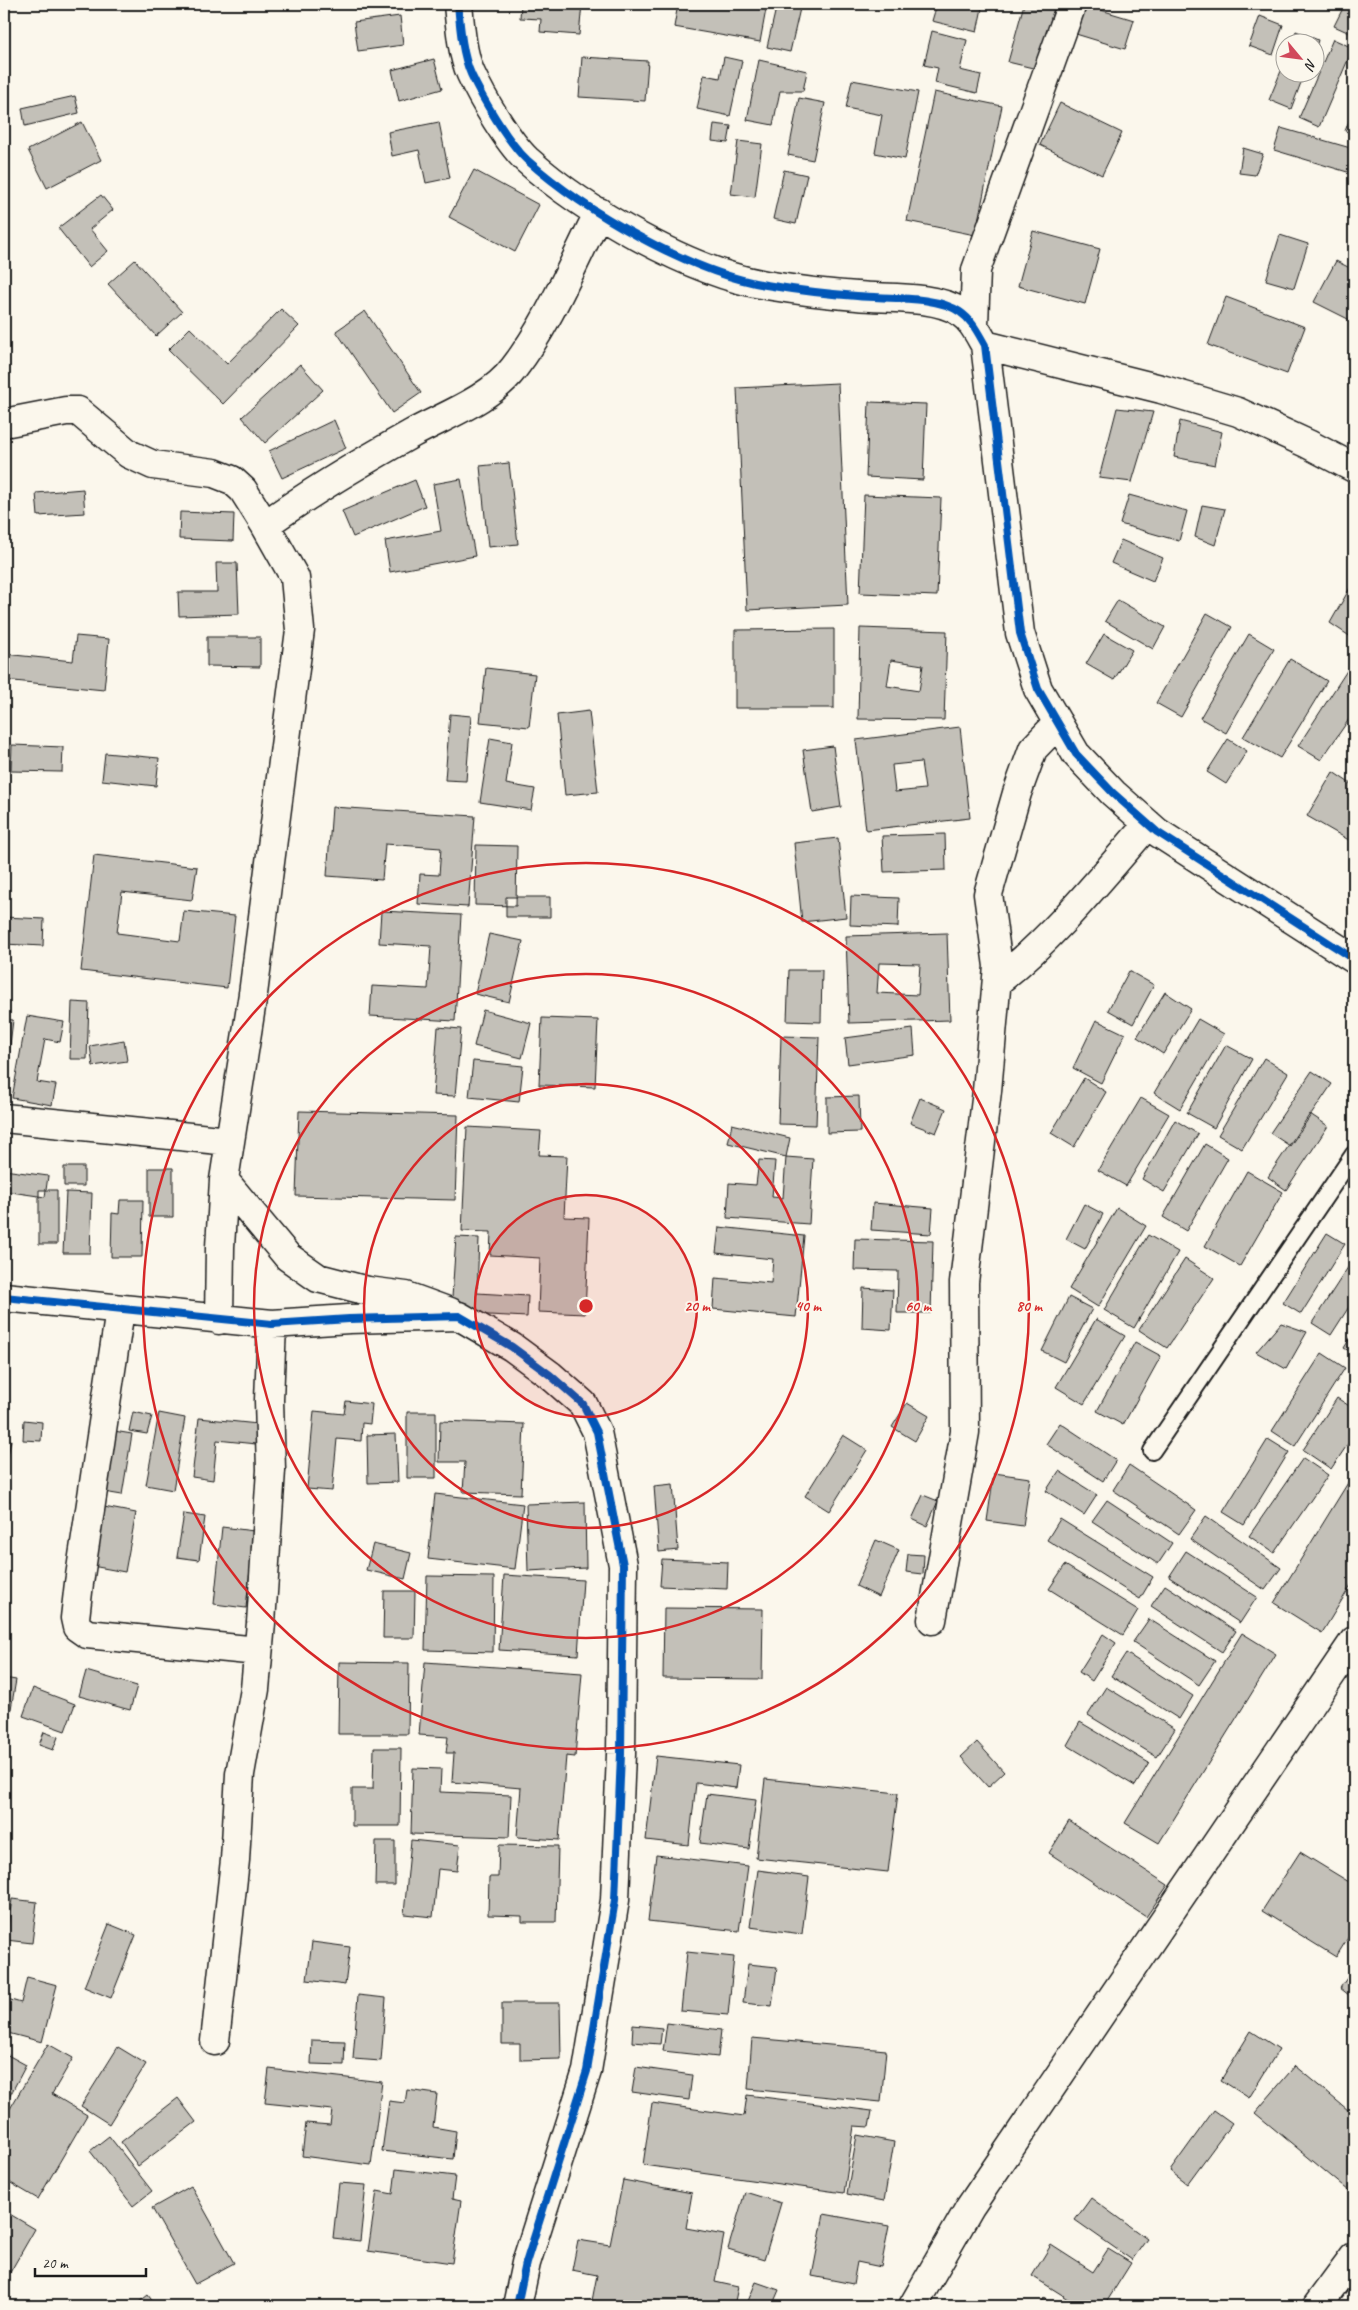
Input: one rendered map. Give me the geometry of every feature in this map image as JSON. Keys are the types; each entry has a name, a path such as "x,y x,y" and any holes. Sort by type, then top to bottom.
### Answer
{"street":[{"path":"458,4 460,25 471,73 498,121 526,159 599,212 629,231 688,261 735,278 766,285 854,296 936,302 960,312 979,335 1238,412 1308,444 1354,468"},
{"path":"1072,4 976,270 979,335 1020,633 1038,688 1076,754 1113,793 1148,824 1354,959"},
{"path":"265,525 290,507 383,450 487,393 514,370 538,332 599,212"},
{"path":"4,423 66,411 78,411 129,454 153,465 214,472 232,480 243,490 295,578 300,630 253,994 224,1180 220,1247 219,1320"},
{"path":"932,1620 964,1432 964,1282 998,981 998,966 988,894 1017,793 1034,749 1058,723"},
{"path":"998,981 1037,948 1148,824"},
{"path":"4,1118 229,1141"},
{"path":"224,1180 288,1257 318,1278 368,1291 406,1296 432,1303 459,1316 512,1347 550,1375 583,1404 597,1432 623,1565 620,1754 615,1900 587,2071 526,2263 517,2306"},
{"path":"4,1298 272,1324 349,1319 459,1316"},
{"path":"120,1310 78,1583 75,1618 77,1627 87,1634 258,1651"},
{"path":"215,2041 236,1860 240,1774 255,1689 271,1470 272,1324"},
{"path":"913,2306 970,2207 1354,1641"},
{"path":"1317,2306 1354,2256"}],"lane":[{"path":"1152,1452 1354,1154"}],"building":[{"path":"521,4 582,4 579,35 540,32 541,19 520,18"},
{"path":"678,4 767,4 760,42 674,27"},
{"path":"777,4 801,4 790,52 767,47"},
{"path":"937,4 967,4 982,8 977,32 932,21"},
{"path":"1024,4 1055,4 1037,69 1008,62"},
{"path":"1081,4 1134,20 1125,49 1066,31"},
{"path":"1345,4 1354,4 1354,35 1334,26"},
{"path":"400,16 403,45 358,51 354,22"},
{"path":"1260,16 1283,25 1281,32 1276,32 1276,46 1273,55 1249,46"},
{"path":"932,31 967,40 960,70 981,75 977,93 935,83 938,68 924,65"},
{"path":"1333,39 1353,48 1319,127 1299,118 1314,82 1326,82 1326,55"},
{"path":"582,57 648,61 645,101 579,97"},
{"path":"724,57 742,61 730,116 697,109 704,75 720,78"},
{"path":"434,59 442,89 399,101 392,70"},
{"path":"759,60 807,71 803,91 780,91 773,125 747,120"},
{"path":"852,80 918,92 905,159 875,153 882,115 846,108"},
{"path":"1276,82 1301,82 1291,109 1269,100"},
{"path":"934,92 1002,106 975,235 907,221"},
{"path":"75,96 79,113 25,126 22,108"},
{"path":"799,98 825,103 813,160 788,155"},
{"path":"1060,103 1122,133 1102,175 1040,145"},
{"path":"1354,109 1354,134 1345,131"},
{"path":"82,122 101,160 47,188 28,150"},
{"path":"439,122 450,178 426,183 419,150 392,156 388,132"},
{"path":"714,124 731,126 728,143 712,141"},
{"path":"1281,128 1354,149 1354,174 1274,150"},
{"path":"738,141 762,144 755,197 731,194"},
{"path":"1243,148 1263,154 1255,175 1239,173"},
{"path":"474,170 539,205 515,252 449,217"},
{"path":"784,170 807,175 796,224 773,219"},
{"path":"101,195 113,210 90,229 108,251 89,267 58,228"},
{"path":"1033,231 1100,249 1085,304 1018,286"},
{"path":"1280,235 1308,244 1294,288 1266,280"},
{"path":"135,260 182,312 156,336 108,284"},
{"path":"1336,261 1354,270 1354,322 1314,302"},
{"path":"1226,297 1305,327 1287,374 1208,345"},
{"path":"281,309 299,326 223,404 168,350 190,328 227,364"},
{"path":"365,311 421,393 392,413 336,331"},
{"path":"300,364 323,390 265,443 242,417"},
{"path":"838,383 848,605 747,610 737,388"},
{"path":"869,402 926,404 923,480 866,477"},
{"path":"1117,408 1153,412 1132,482 1099,478"},
{"path":"334,420 346,448 282,478 269,451"},
{"path":"1180,421 1222,432 1215,465 1174,457"},
{"path":"509,463 518,544 488,547 480,466"},
{"path":"461,479 475,556 390,572 385,541 441,531 433,484"},
{"path":"415,480 425,506 353,537 342,511"},
{"path":"83,489 85,513 38,516 36,493"},
{"path":"864,495 941,498 937,596 860,593"},
{"path":"1129,495 1187,511 1179,541 1120,524"},
{"path":"1202,505 1225,509 1215,545 1195,537"},
{"path":"180,512 234,514 233,541 179,539"},
{"path":"1121,540 1163,558 1153,581 1111,563"},
{"path":"216,563 237,563 239,614 179,616 178,592 217,592"},
{"path":"1354,581 1354,639 1330,623"},
{"path":"1118,600 1165,627 1153,649 1105,621"},
{"path":"1207,613 1232,627 1181,717 1156,703"},
{"path":"860,628 947,631 944,720 858,719"},
{"path":"834,629 834,708 735,708 735,630"},
{"path":"1104,634 1132,650 1114,680 1086,664"},
{"path":"1249,634 1274,649 1226,733 1200,718"},
{"path":"76,636 109,639 104,690 4,680 4,654 73,661"},
{"path":"207,637 260,637 260,667 207,666"},
{"path":"1290,659 1327,681 1280,758 1243,737"},
{"path":"891,660 923,665 919,691 887,686"},
{"path":"486,668 535,674 529,727 480,722"},
{"path":"1348,669 1354,673 1354,712 1321,760 1298,746"},
{"path":"589,711 598,792 565,795 557,715"},
{"path":"450,714 471,716 466,781 445,780"},
{"path":"960,727 970,818 866,830 856,740","holes":["921,762 925,789 895,792 892,765"]},
{"path":"490,738 512,742 506,784 535,789 531,810 480,802"},
{"path":"1228,739 1247,751 1226,784 1207,772"},
{"path":"12,745 63,747 62,772 11,771"},
{"path":"833,746 841,807 812,812 803,750"},
{"path":"105,753 159,758 156,786 102,780"},
{"path":"1333,772 1354,786 1354,843 1307,816"},
{"path":"332,807 475,816 468,907 418,904 420,874 439,875 441,848 385,844 382,880 327,876"},
{"path":"945,834 946,870 884,872 882,836"},
{"path":"838,838 846,917 802,922 794,843"},
{"path":"476,845 517,846 516,906 475,905"},
{"path":"94,855 197,867 192,900 122,892 117,933 180,941 184,911 235,916 227,988 81,971"},
{"path":"851,896 899,898 898,927 850,925"},
{"path":"506,897 550,897 550,917 506,917"},
{"path":"381,911 461,915 455,1021 370,1016 372,986 428,989 431,946 379,943"},
{"path":"4,917 44,919 43,946 4,944"},
{"path":"947,933 950,1020 849,1023 846,936","holes":["879,963 920,964 918,995 877,993"]},
{"path":"489,934 523,941 509,1002 475,994"},
{"path":"789,970 822,970 821,1022 787,1021"},
{"path":"1129,971 1154,985 1133,1024 1108,1010"},
{"path":"1165,992 1191,1009 1163,1054 1137,1037"},
{"path":"72,1002 89,1003 87,1059 70,1059"},
{"path":"483,1010 531,1023 522,1058 474,1046"},
{"path":"27,1016 64,1022 60,1042 45,1039 37,1082 56,1085 52,1105 12,1098"},
{"path":"542,1018 598,1020 595,1087 539,1085"},
{"path":"4,1019 13,1020 6,1078 4,1078"},
{"path":"1198,1019 1224,1034 1180,1109 1154,1093"},
{"path":"1096,1020 1125,1034 1101,1083 1073,1068"},
{"path":"438,1027 461,1029 455,1096 433,1095"},
{"path":"913,1029 915,1055 848,1064 845,1038"},
{"path":"781,1036 819,1037 816,1125 778,1124"},
{"path":"124,1040 127,1061 93,1066 90,1046"},
{"path":"1226,1045 1252,1059 1214,1128 1187,1113"},
{"path":"1264,1058 1288,1073 1242,1149 1218,1135"},
{"path":"473,1061 523,1066 519,1102 469,1097"},
{"path":"1312,1071 1332,1084 1290,1146 1270,1133"},
{"path":"1084,1078 1106,1092 1074,1147 1051,1133"},
{"path":"859,1096 860,1132 827,1133 827,1097"},
{"path":"920,1098 946,1109 936,1133 910,1123"},
{"path":"1141,1098 1169,1114 1126,1186 1098,1170"},
{"path":"299,1111 458,1115 455,1200 296,1196"},
{"path":"1310,1114 1328,1126 1286,1190 1268,1177"},
{"path":"1175,1120 1198,1134 1164,1192 1142,1179"},
{"path":"732,1124 790,1138 786,1157 728,1143"},
{"path":"467,1127 541,1131 539,1155 567,1156 564,1217 589,1218 585,1314 538,1312 540,1258 490,1255 491,1232 462,1231"},
{"path":"1205,1144 1228,1158 1186,1231 1163,1217"},
{"path":"786,1157 813,1159 809,1224 727,1218 729,1183 756,1185 759,1160 775,1161 772,1197 783,1198"},
{"path":"64,1167 84,1167 84,1186 64,1186"},
{"path":"149,1168 173,1168 173,1217 149,1217"},
{"path":"4,1170 48,1176 45,1197 4,1191"},
{"path":"1247,1171 1283,1192 1240,1266 1205,1246"},
{"path":"39,1190 57,1190 57,1244 39,1244"},
{"path":"66,1192 92,1193 90,1253 63,1253"},
{"path":"120,1200 143,1200 142,1257 111,1257 112,1213 119,1214"},
{"path":"873,1203 933,1208 931,1234 871,1230"},
{"path":"1084,1204 1103,1214 1085,1249 1066,1239"},
{"path":"1117,1208 1146,1226 1098,1307 1069,1289"},
{"path":"719,1227 804,1236 796,1317 713,1309 715,1278 771,1283 773,1259 716,1253"},
{"path":"1327,1233 1345,1244 1301,1314 1283,1303"},
{"path":"1148,1235 1178,1252 1134,1328 1104,1310"},
{"path":"456,1237 479,1238 477,1293 528,1296 527,1317 451,1313"},
{"path":"855,1239 933,1241 931,1313 897,1313 898,1271 854,1270"},
{"path":"1354,1258 1354,1299 1331,1335 1312,1323"},
{"path":"1185,1259 1214,1278 1167,1348 1139,1330"},
{"path":"863,1288 893,1290 891,1330 862,1328"},
{"path":"1069,1297 1092,1309 1064,1362 1042,1351"},
{"path":"1096,1319 1125,1336 1084,1404 1056,1387"},
{"path":"1281,1323 1307,1332 1286,1369 1256,1352"},
{"path":"1354,1332 1354,1354 1344,1348"},
{"path":"1135,1342 1161,1356 1123,1425 1097,1411"},
{"path":"1322,1353 1345,1368 1295,1446 1272,1431"},
{"path":"1337,1398 1354,1409 1354,1435 1331,1469 1303,1450"},
{"path":"346,1401 372,1404 370,1424 362,1423 361,1441 337,1439 332,1491 307,1489 314,1411 344,1414"},
{"path":"907,1403 929,1416 915,1441 892,1427"},
{"path":"133,1412 152,1416 147,1434 129,1431"},
{"path":"407,1412 436,1412 436,1478 407,1478"},
{"path":"159,1413 185,1418 173,1490 146,1485"},
{"path":"199,1418 258,1424 256,1444 217,1440 213,1480 192,1477"},
{"path":"24,1420 42,1422 41,1441 23,1440"},
{"path":"440,1421 524,1424 521,1494 463,1492 465,1462 439,1462"},
{"path":"1060,1423 1116,1460 1103,1481 1046,1444"},
{"path":"114,1431 132,1434 122,1495 104,1492"},
{"path":"396,1434 398,1482 368,1483 367,1435"},
{"path":"843,1435 867,1450 829,1511 805,1496"},
{"path":"4,1438 11,1440 4,1478"},
{"path":"1268,1439 1289,1452 1244,1525 1223,1512"},
{"path":"1303,1458 1328,1475 1274,1553 1249,1536"},
{"path":"1129,1465 1196,1510 1179,1534 1113,1490"},
{"path":"1059,1471 1097,1495 1084,1515 1046,1491"},
{"path":"994,1473 1030,1478 1023,1526 987,1521"},
{"path":"1354,1473 1354,1580 1322,1633 1274,1603"},
{"path":"673,1484 678,1550 659,1552 654,1486"},
{"path":"435,1494 523,1504 515,1569 428,1559"},
{"path":"923,1495 938,1501 927,1526 912,1519"},
{"path":"1107,1500 1172,1543 1158,1564 1092,1521"},
{"path":"585,1502 586,1568 528,1571 526,1504"},
{"path":"104,1507 136,1513 125,1572 92,1566"},
{"path":"184,1514 205,1517 199,1560 177,1557"},
{"path":"1206,1516 1281,1568 1265,1590 1190,1539"},
{"path":"1060,1519 1153,1577 1140,1599 1047,1540"},
{"path":"222,1527 254,1531 246,1608 214,1604"},
{"path":"876,1540 899,1550 879,1597 856,1586"},
{"path":"373,1544 411,1553 405,1579 366,1570"},
{"path":"1186,1551 1257,1597 1240,1623 1169,1577"},
{"path":"908,1554 924,1555 923,1574 906,1572"},
{"path":"662,1559 728,1562 727,1589 660,1586"},
{"path":"1065,1565 1138,1610 1123,1635 1049,1589"},
{"path":"504,1575 583,1580 578,1655 499,1650"},
{"path":"427,1576 494,1577 493,1652 425,1650"},
{"path":"1165,1585 1236,1631 1222,1652 1151,1606"},
{"path":"384,1591 415,1591 414,1638 383,1638"},
{"path":"664,1608 763,1609 762,1679 663,1678"},
{"path":"1149,1619 1215,1661 1199,1685 1133,1642"},
{"path":"1242,1633 1276,1654 1159,1843 1125,1823"},
{"path":"1103,1634 1116,1643 1092,1681 1079,1672"},
{"path":"1126,1653 1193,1696 1179,1719 1111,1676"},
{"path":"339,1662 409,1663 408,1734 338,1734"},
{"path":"425,1662 582,1673 575,1757 566,1756 559,1840 517,1837 521,1788 452,1782 454,1753 446,1753 448,1737 419,1735"},
{"path":"86,1671 137,1686 130,1710 79,1696"},
{"path":"4,1678 16,1680 4,1749"},
{"path":"1106,1687 1175,1729 1157,1757 1088,1715"},
{"path":"33,1688 75,1704 65,1731 23,1716"},
{"path":"1080,1722 1149,1763 1135,1786 1067,1745"},
{"path":"44,1732 58,1737 53,1750 39,1745"},
{"path":"977,1742 1004,1772 988,1787 961,1757"},
{"path":"374,1748 401,1748 400,1826 352,1826 352,1789 373,1789"},
{"path":"656,1756 739,1765 736,1788 696,1783 689,1845 646,1840"},
{"path":"413,1768 441,1769 440,1792 511,1795 509,1837 411,1834"},
{"path":"765,1779 898,1793 888,1872 756,1858"},
{"path":"707,1794 756,1800 749,1849 700,1843"},
{"path":"1069,1821 1168,1885 1146,1917 1049,1853"},
{"path":"411,1840 460,1845 457,1871 438,1869 433,1917 404,1914"},
{"path":"376,1841 395,1841 395,1885 375,1885"},
{"path":"499,1845 558,1846 556,1922 522,1922 522,1916 488,1915 489,1877 498,1877"},
{"path":"1300,1852 1354,1885 1354,1928 1336,1957 1262,1911"},
{"path":"656,1855 748,1866 739,1931 648,1921"},
{"path":"758,1870 809,1877 802,1934 750,1927"},
{"path":"12,1899 37,1902 32,1943 6,1940"},
{"path":"109,1924 136,1935 111,1998 84,1987"},
{"path":"312,1942 350,1947 345,1985 307,1980"},
{"path":"687,1952 734,1957 728,2015 681,2011"},
{"path":"748,1964 777,1967 772,2006 743,2003"},
{"path":"1354,1968 1354,1999 1340,1988"},
{"path":"27,1977 57,1985 42,2042 4,2032 4,1998 21,2003"},
{"path":"358,1995 386,1998 381,2061 353,2059"},
{"path":"502,2003 560,2003 561,2059 520,2060 520,2044 502,2044"},
{"path":"667,2023 721,2030 718,2057 663,2051"},
{"path":"633,2025 662,2028 660,2044 632,2042"},
{"path":"1251,2031 1279,2049 1249,2098 1221,2080"},
{"path":"752,2038 886,2050 881,2102 748,2089"},
{"path":"312,2040 345,2041 344,2065 311,2064"},
{"path":"48,2044 73,2058 52,2094 87,2115 38,2199 4,2179 4,2119"},
{"path":"118,2047 146,2064 109,2124 81,2106"},
{"path":"4,2053 26,2065 4,2107"},
{"path":"1295,2066 1354,2115 1354,2184 1349,2191 1255,2113"},
{"path":"636,2067 692,2075 689,2100 632,2092"},
{"path":"269,2069 382,2082 371,2165 302,2156 306,2123 330,2125 332,2110 265,2103"},
{"path":"407,2090 437,2094 433,2127 456,2131 453,2159 382,2151 389,2101 405,2103"},
{"path":"747,2095 872,2111 869,2127 854,2126 844,2193 643,2165 652,2103 744,2116"},
{"path":"178,2098 196,2122 138,2166 121,2142"},
{"path":"1214,2110 1232,2123 1187,2184 1170,2171"},
{"path":"857,2135 894,2142 884,2201 847,2194"},
{"path":"109,2136 152,2191 133,2206 90,2151"},
{"path":"396,2169 455,2176 452,2199 461,2201 452,2263 368,2251 377,2191 393,2194"},
{"path":"623,2180 692,2193 686,2228 724,2235 715,2282 738,2287 734,2306 591,2306 597,2275 572,2270 578,2240 610,2245"},
{"path":"339,2183 366,2185 360,2241 333,2238"},
{"path":"191,2186 234,2263 195,2284 152,2208"},
{"path":"745,2192 781,2203 764,2260 728,2249"},
{"path":"1091,2198 1147,2239 1132,2260 1075,2220"},
{"path":"8,2213 35,2229 4,2283 4,2220"},
{"path":"824,2214 889,2226 881,2267 857,2262 853,2284 812,2276"},
{"path":"1051,2245 1093,2272 1108,2249 1131,2263 1104,2306 1080,2306 1032,2276"},
{"path":"756,2282 779,2290 773,2304 780,2306 746,2306"},
{"path":"148,2295 156,2306 134,2306"},
{"path":"1044,2298 1053,2306 1037,2306"}],"cycle path":[{"path":"458,4 465,58 482,95 504,131 527,160 551,180 608,219 672,254 705,268 737,278 766,285 812,292 925,300 950,307 968,319 985,345 1020,633 1038,689 1076,754 1113,793 1157,832 1354,959"},
{"path":"4,1297 272,1324 349,1319 459,1316 512,1347 550,1375 583,1404 597,1432 623,1565 621,1754 615,1900 587,2071 526,2263 517,2306"}]}
